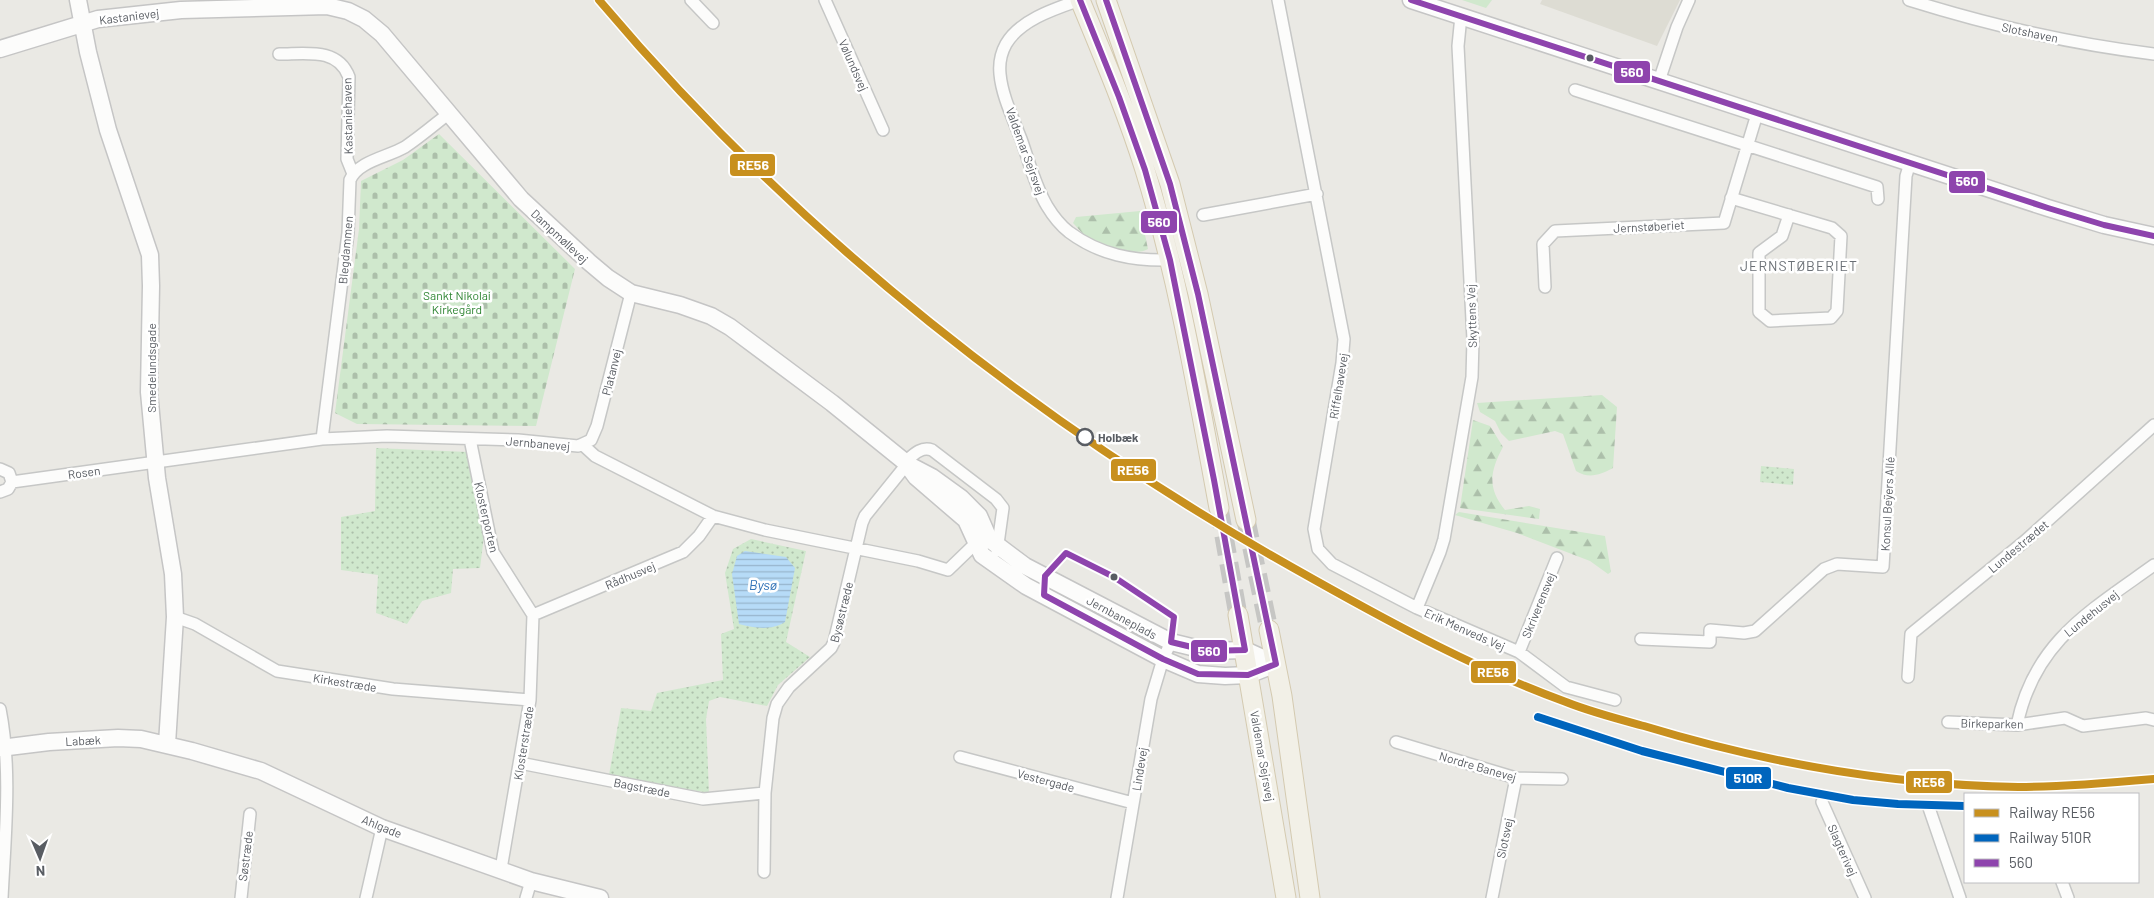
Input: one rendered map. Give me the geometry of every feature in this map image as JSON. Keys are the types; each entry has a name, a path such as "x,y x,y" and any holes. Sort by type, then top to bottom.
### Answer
{"main road":[{"name":"Valdemar Sejrsvej","path":"1080,0 1120,97 1142,160 1170,260 1219,508"},
{"path":"1106,0 1170,184 1198,294 1246,520"},
{"name":"Valdemar Sejrsvej","path":"1238,615 1286,898"},
{"name":"Valdemar Sejrsvej","path":"1269,630 1276,664 1310,898"}],"street":[{"name":"Smedelundsgade","path":"78,0 108,130 150,255 149,392 156,462 173,574 175,618 167,744"},
{"path":"691,0 713,23"},
{"name":"Vølundsvej","path":"825,0 883,130"},
{"name":"Valdemar Sejrsvej","path":"1080,0 1031,21 1013,34 1004,49 1000,64 1001,79 1007,99 1043,198 1051,213 1063,227 1090,246 1111,254 1129,259 1170,260"},
{"name":"Riffelhavevej","path":"1278,0 1344,339 1342,363 1314,529 1318,549"},
{"path":"1411,0 2080,218 2154,236"},
{"path":"1659,81 1689,0"},
{"name":"Slotshaven","path":"1909,0 2003,26 2106,47 2154,54"},
{"name":"Kastanievej","path":"0,49 98,19 181,5 327,6"},
{"name":"Dampmøllevej","path":"327,6 348,11 364,19 382,34 521,199 589,262 631,293 680,305 711,316 730,327 839,408"},
{"name":"Skyttens Vej","path":"1417,608 1442,546 1472,377 1473,333 1458,46 1461,16"},
{"name":"Kastaniehaven","path":"279,54 326,54 345,68 349,77 348,159 352,174"},
{"path":"1575,90 1877,187 1878,200"},
{"path":"352,174 362,166 402,149 448,114"},
{"name":"Jernstøberiet","path":"1545,287 1542,244 1555,231 1724,223 1758,114"},
{"name":"Konsul Beÿers Allé","path":"1642,639 1710,642 1710,630 1744,633 1755,631 1824,569 1837,564 1883,567 1906,176 1910,163"},
{"name":"Blegdammen","path":"322,439 348,234 348,188 352,174"},
{"path":"1202,215 1317,194"},
{"path":"1732,198 1789,215 1832,228 1842,236 1837,311 1831,318 1770,321 1759,312 1759,253 1782,236 1789,215"},
{"name":"Platanvej","path":"583,445 591,440 597,426 631,293"},
{"name":"Jernbaneplads","path":"839,408 906,463 932,477 972,508 989,539 1024,566 1171,642 1208,651 1245,650 1276,664"},
{"name":"Lundestrædet","path":"1908,677 1911,634 2025,541 2154,424"},
{"name":"Jernbanevej","path":"156,462 322,439 387,436 530,441 573,446 583,445 595,456 713,516 765,530 856,548 948,570 976,543"},
{"name":"Klosterporten","path":"470,439 492,552 533,616"},
{"path":"906,463 920,450 927,448 996,498 1003,508 995,566"},
{"name":"Rosen","path":"12,482 156,462"},
{"name":"Jernbaneplads","path":"906,463 921,482 953,507 966,520 982,555 995,566 1026,586 1190,672 1206,676 1248,675 1276,664"},
{"name":"Bysøstræde","path":"764,872 765,794 773,718 777,704 788,687 828,653 834,642 856,548 866,516 906,463"},
{"path":"0,469 8,473 12,482 8,489 0,492"},
{"name":"Rådhusvej","path":"533,616 683,552 699,536 713,516"},
{"name":"Erik Menveds Vej","path":"1318,549 1332,564 1417,608 1519,652 1566,686 1615,700"},
{"name":"Skriverensvej","path":"1519,652 1557,558"},
{"name":"Lundehusvej","path":"2017,725 2031,681 2053,646 2073,625 2154,566"},
{"name":"Klosterstræde","path":"501,869 530,700 533,616"},
{"name":"Kirkestræde","path":"175,618 195,624 277,671 368,686 470,697 530,700"},
{"name":"Lindevej","path":"1117,898 1151,698 1163,659 1171,642"},
{"path":"0,709 6,815 2,898"},
{"name":"Birkeparken","path":"1948,722 2017,725 2065,718 2083,726 2146,718 2154,720"},
{"name":"Labæk","path":"3,747 118,738 141,739 167,744"},
{"name":"Nordre Banevej","path":"1396,742 1516,778 1562,779"},
{"name":"Ahlgade","path":"167,744 261,771 382,828 531,881 600,898"},
{"name":"Vestergade","path":"960,757 1133,803"},
{"name":"Bagstræde","path":"520,764 704,799 765,794"},
{"name":"Slotsvej","path":"1492,898 1516,778"},
{"name":"Slagterivej","path":"1822,802 1865,898"},
{"path":"1929,808 1960,898"},
{"name":"Søstræde","path":"240,898 250,814"},
{"path":"366,898 382,828"},
{"path":"526,898 531,881"},
{"path":"2062,883 2068,898"}],"shaded area":[{"path":"1542,0 1680,0 1657,46 1540,4"}],"green space":[{"path":"1462,0 1492,0 1486,8"},
{"name":"Sankt Nikolai Kirkegård","path":"439,134 575,269 536,426 357,424 335,413 359,229 361,181 403,160"},
{"path":"1140,211 1148,249 1142,251 1119,250 1103,245 1088,238 1073,223 1076,217"},
{"path":"1602,395 1617,407 1613,468 1604,473 1594,475 1585,475 1576,471 1563,434 1555,431 1509,441 1501,433 1495,421 1480,412 1477,403"},
{"path":"1473,420 1490,426 1503,447 1495,464 1492,479 1499,502 1505,510 1529,506 1540,509 1539,519 1460,508"},
{"path":"376,448 468,452 484,536 480,568 453,569 451,593 422,601 407,624 376,613 378,575 341,570 341,517 375,511"},
{"path":"1761,466 1794,469 1793,485 1760,482"},
{"path":"1459,512 1605,536 1611,572 1608,574 1590,561 1517,533 1455,515"},
{"path":"751,539 806,551 786,642 810,657 778,685 767,706 720,697 709,701 706,719 709,793 609,775 621,708 651,711 657,693 723,680 721,634 734,629 725,573 733,549"}],"water":[{"name":"Bysø","path":"745,551 786,557 795,568 785,622 780,625 762,628 739,624 732,574 737,556"}],"tunnel":[{"path":"1219,508 1238,615"},
{"path":"1246,520 1269,630"}],"rail line":[{"name":"RE56","path":"599,0 676,87 757,169 841,248 930,322 1021,393 1116,459 1213,521 1343,596 1437,646 1501,676 1585,709 1736,751 1829,770 1923,782 2018,787 2154,779"},
{"name":"510R","path":"1538,717 1642,751 1788,788 1853,800 1898,804 1964,806"}],"transit line":[{"name":"560","path":"1080,0 1119,97 1145,170 1170,260 1214,480 1245,650 1208,651 1171,642 1174,617 1114,577 1066,553 1045,576 1044,595 1163,659 1198,674 1248,675 1276,664 1198,294 1170,184 1106,0"},
{"name":"560","path":"1411,0 2048,208 2104,225 2154,236"}],"place":[{"name":"Holbæk","path":"1085,437"}],"district":[{"name":"JERNSTØBERIET","path":"1799,265"}]}
